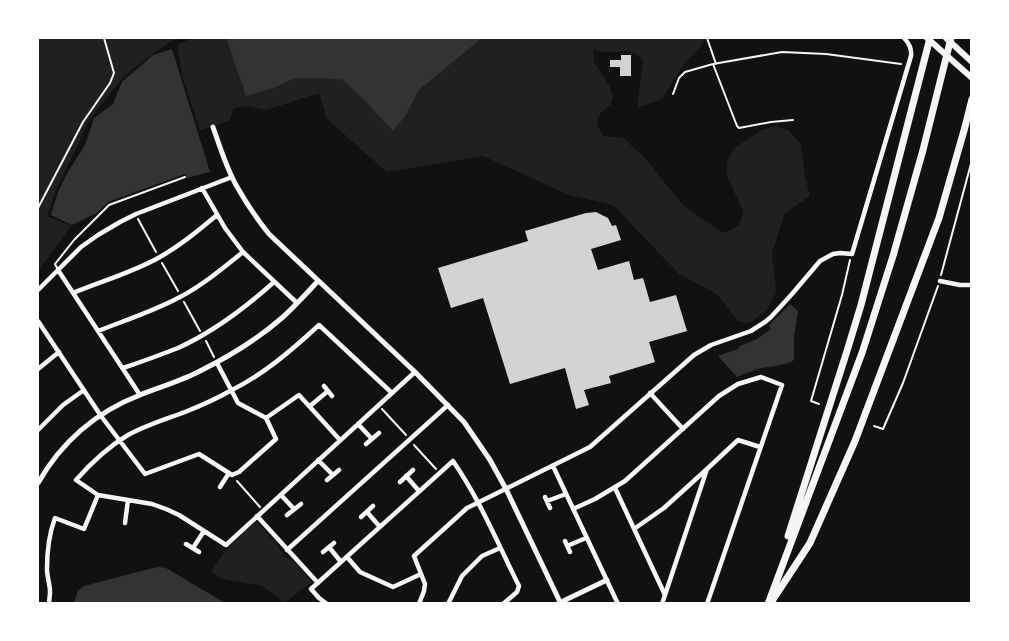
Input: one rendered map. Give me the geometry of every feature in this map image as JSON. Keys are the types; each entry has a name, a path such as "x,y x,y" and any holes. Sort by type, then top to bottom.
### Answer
{"highway":[{"path":"768,604 855,323 929,38"},
{"path":"768,604 862,353 893,256 923,150 951,38"},
{"path":"768,604 810,543 855,441 939,218 972,99"}],"main road":[{"path":"929,38 972,78"},
{"path":"946,38 972,62"}],"street":[{"path":"419,603 425,584 414,556 467,508 590,447 701,350 751,331 771,317 820,261 834,254 852,254 912,51 904,38"},
{"path":"213,127 232,177 254,214 269,234 415,372 464,422 490,460 506,489 560,603 607,580"},
{"path":"38,290 81,247 98,235 136,214 232,177"},
{"path":"202,188 217,215 243,252 297,303"},
{"path":"73,292 159,258 189,239 217,215"},
{"path":"98,331 180,297 203,283 243,252"},
{"path":"58,270 140,395"},
{"path":"38,483 56,455 75,436 101,416 140,395 184,379 217,363 253,341 283,316 318,281"},
{"path":"940,281 972,285"},
{"path":"123,368 179,347 202,335 244,308 274,282"},
{"path":"38,321 101,416 145,474 199,454 231,473 239,472 276,438 266,418 238,403 217,363"},
{"path":"392,393 320,325 276,362 232,391 144,427 120,441 93,462 76,480 98,495 152,504 166,509 179,515 226,545 415,372"},
{"path":"38,368 59,352"},
{"path":"573,509 615,488 634,474 719,396 738,384 761,377 782,385 707,604"},
{"path":"324,386 332,396"},
{"path":"38,430 63,405 84,390"},
{"path":"310,406 328,391"},
{"path":"650,394 684,429"},
{"path":"266,418 300,395 340,440"},
{"path":"287,550 448,405"},
{"path":"358,424 372,439"},
{"path":"366,444 379,433"},
{"path":"634,529 664,508 738,440 760,447"},
{"path":"318,460 333,475"},
{"path":"327,604 311,589 453,461 478,502 519,586 517,592 503,604"},
{"path":"553,466 618,604"},
{"path":"662,604 706,469"},
{"path":"327,480 339,470"},
{"path":"400,482 413,470"},
{"path":"220,487 231,473"},
{"path":"406,476 419,491"},
{"path":"615,488 665,595"},
{"path":"550,508 546,499 566,494"},
{"path":"49,604 48,545 50,531 55,518 84,529 98,495"},
{"path":"280,495 294,509"},
{"path":"125,523 128,500"},
{"path":"287,515 301,504"},
{"path":"361,517 373,506"},
{"path":"367,512 380,527"},
{"path":"256,516 318,583"},
{"path":"193,548 204,531"},
{"path":"570,552 566,543 586,538"},
{"path":"323,552 334,542"},
{"path":"186,544 199,552"},
{"path":"329,547 341,562"},
{"path":"448,604 462,576 482,556 500,548"},
{"path":"347,557 360,572 393,587 422,574"}],"lane":[{"path":"58,270 54,264 60,256 109,205 185,177"}],"path":[{"path":"38,208 83,122 110,83 114,73 104,38"},
{"path":"707,38 714,64 739,128 793,120"},
{"path":"673,94 679,78 685,72 714,64 789,52 826,54 908,66"},
{"path":"874,426 883,429 903,383 940,281 972,160"},
{"path":"136,214 217,363"},
{"path":"819,404 811,401 852,254"},
{"path":"378,406 439,473"},
{"path":"231,473 264,510"}],"shaded area":[{"path":"38,38 181,38 171,41 123,77 90,119 56,190 47,216 71,226 38,271"},
{"path":"192,38 226,38 246,96 274,88 295,78 343,80 365,101 406,115 419,90 482,38 705,38 700,48 685,63 662,99 637,108 643,61 635,53 631,52 604,52 593,49 594,62 609,85 613,98 611,104 601,112 597,121 603,136 623,138 643,156 684,206 721,232 727,232 739,225 743,212 726,173 728,160 734,148 762,130 775,126 788,130 801,144 805,177 810,196 785,213 772,253 776,292 767,310 751,322 745,323 738,321 717,294 679,274 613,205 569,195 483,156 387,172 327,119 319,93 266,110 247,106 234,108 229,121 200,130 183,79 177,45"},
{"path":"226,38 482,38 419,90 406,115 393,131 343,80 295,78 274,88 246,96"},
{"path":"172,49 210,172 187,178 185,174 108,202 97,213 72,225 51,215 58,192 66,175 85,145 94,118 113,104 122,82 153,55"},
{"path":"790,304 798,311 794,336 794,360 782,365 758,369 737,377 718,356 738,349 740,346 757,339 771,329 769,325"},
{"path":"256,521 287,558 293,560 312,582 284,603 262,586 222,579 211,571 226,550"},
{"path":"157,567 166,568 225,603 74,603 78,590 84,586"}],"building":[{"path":"621,55 631,55 631,76 620,76 620,67 610,67 610,60 621,60"},
{"path":"596,212 608,218 612,226 616,225 621,240 591,249 598,270 629,261 634,280 643,278 650,302 676,295 687,331 649,342 655,362 609,376 611,383 584,390 589,405 576,409 565,368 510,384 483,298 451,308 438,268 528,241 525,231 586,213"}]}
